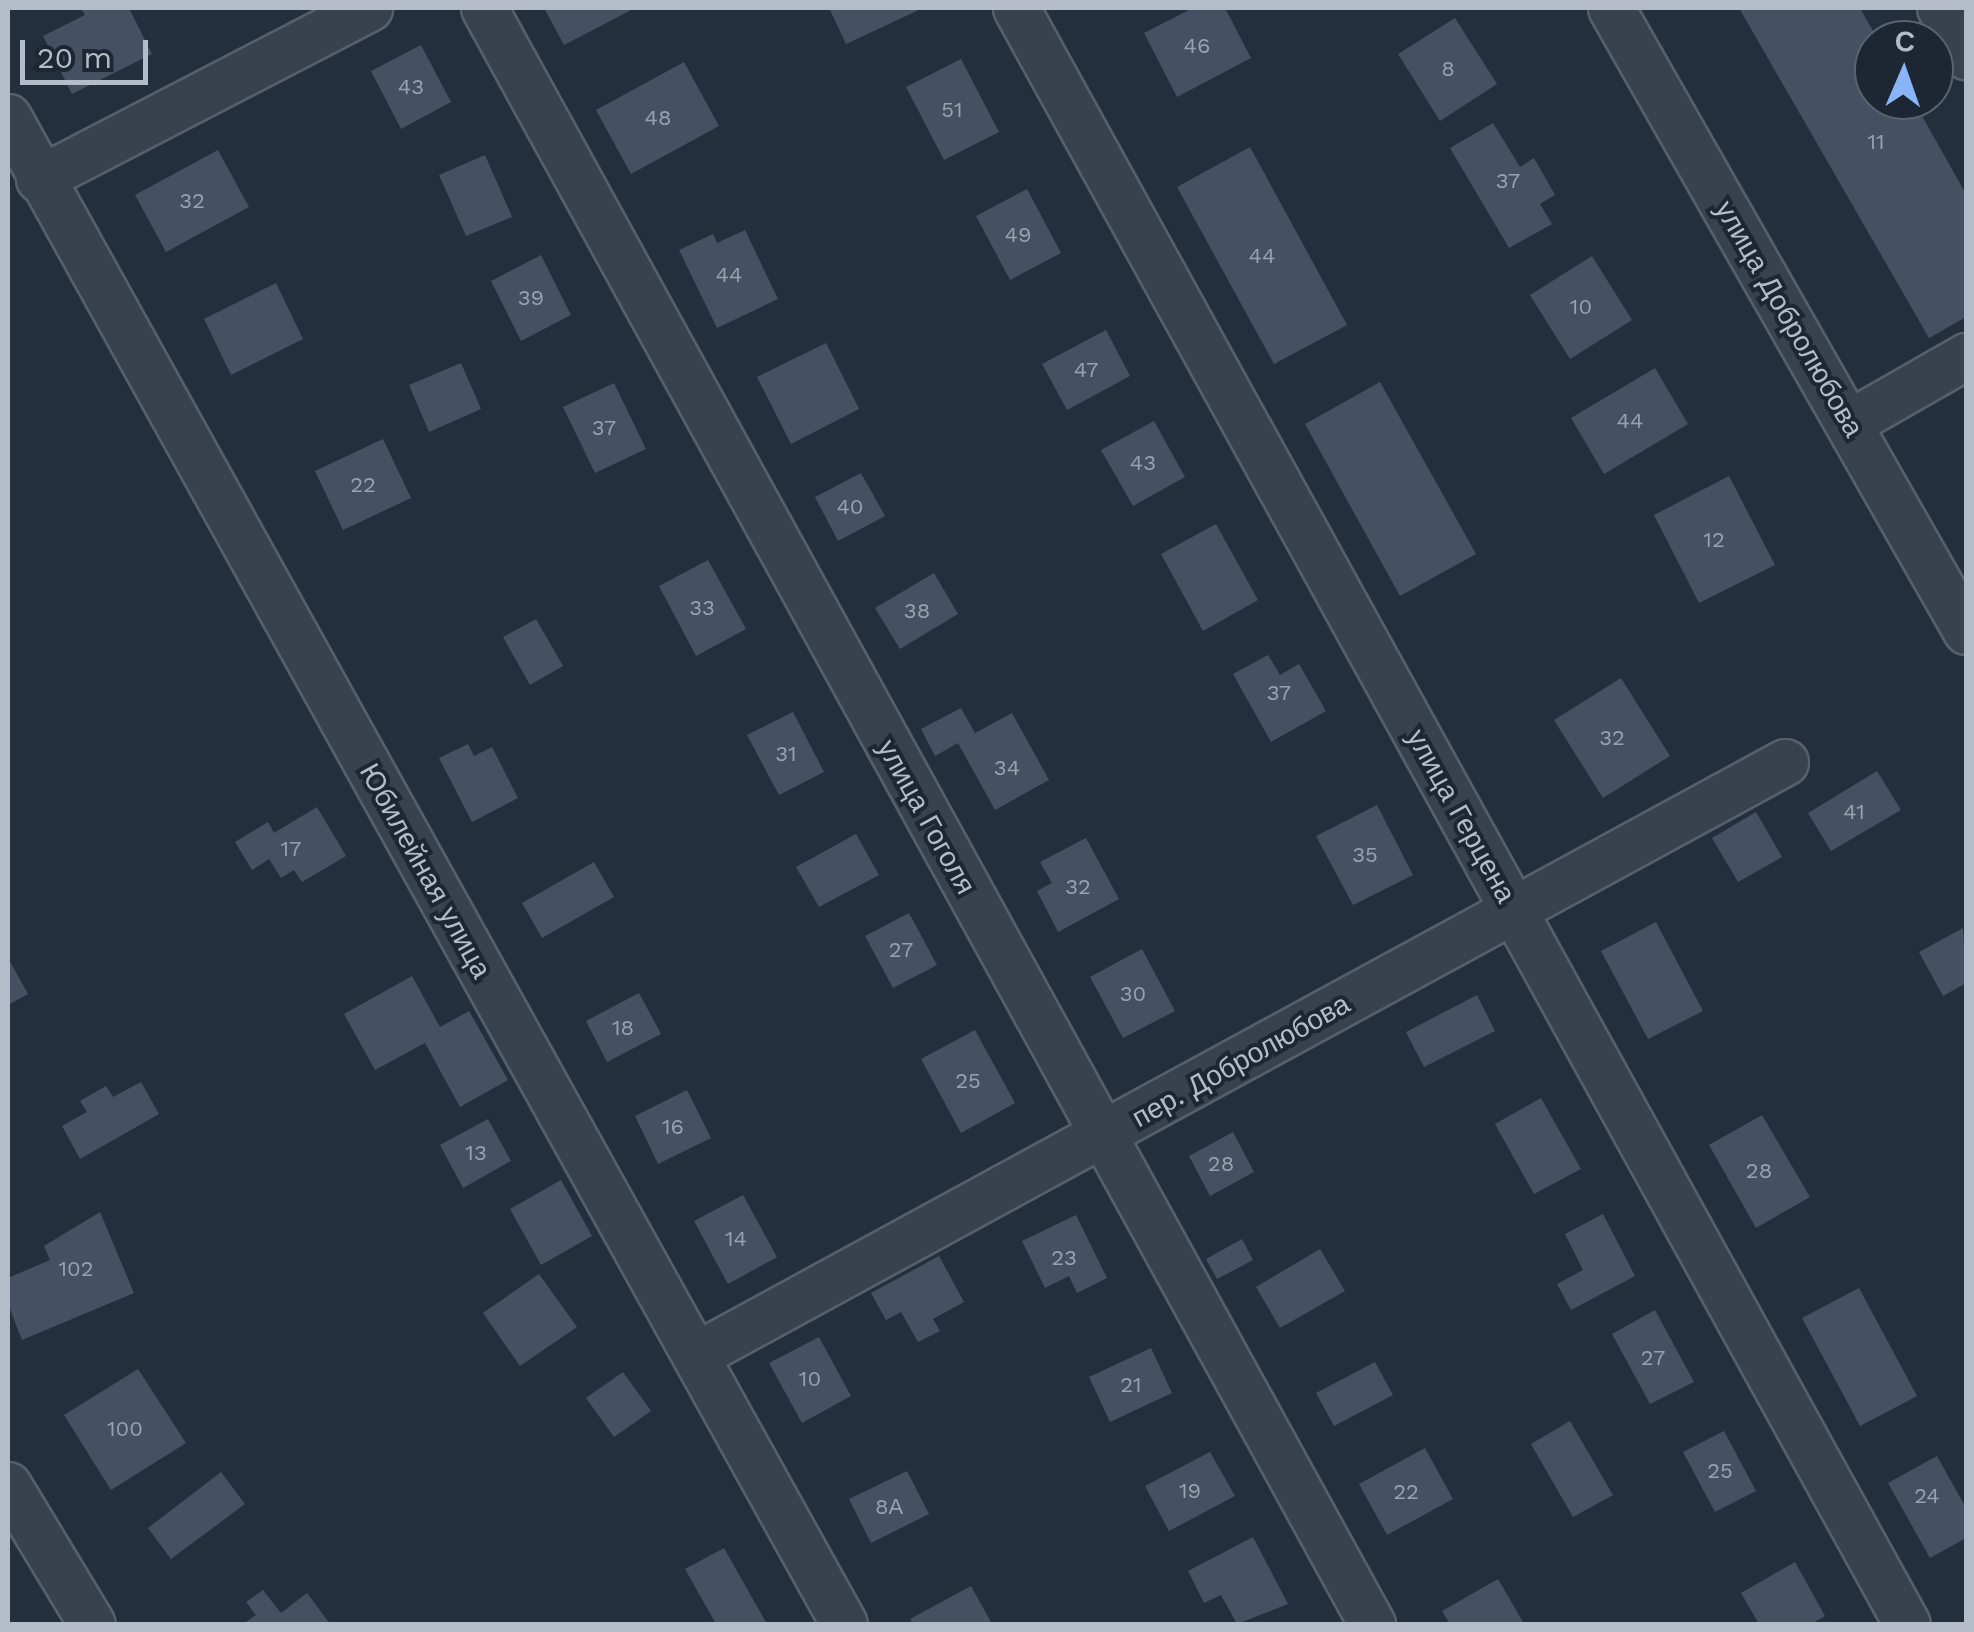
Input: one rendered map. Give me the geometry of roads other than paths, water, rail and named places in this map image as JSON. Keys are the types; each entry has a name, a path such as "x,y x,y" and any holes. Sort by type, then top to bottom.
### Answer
{"street":[{"path":"39,178 369,8"},
{"name":"улица Гоголя","path":"484,8 1100,1138 1372,1624"},
{"name":"улица Герцена","path":"1016,8 1907,1624"},
{"name":"улица Добролюбова","path":"1611,8 1966,631"},
{"path":"1940,8 1966,56"},
{"name":"Юбилейная улица","path":"8,117 844,1624"},
{"path":"1849,423 1966,356"},
{"name":"пер. Добролюбова","path":"696,1355 1785,762"},
{"path":"8,1485 92,1624"}]}
